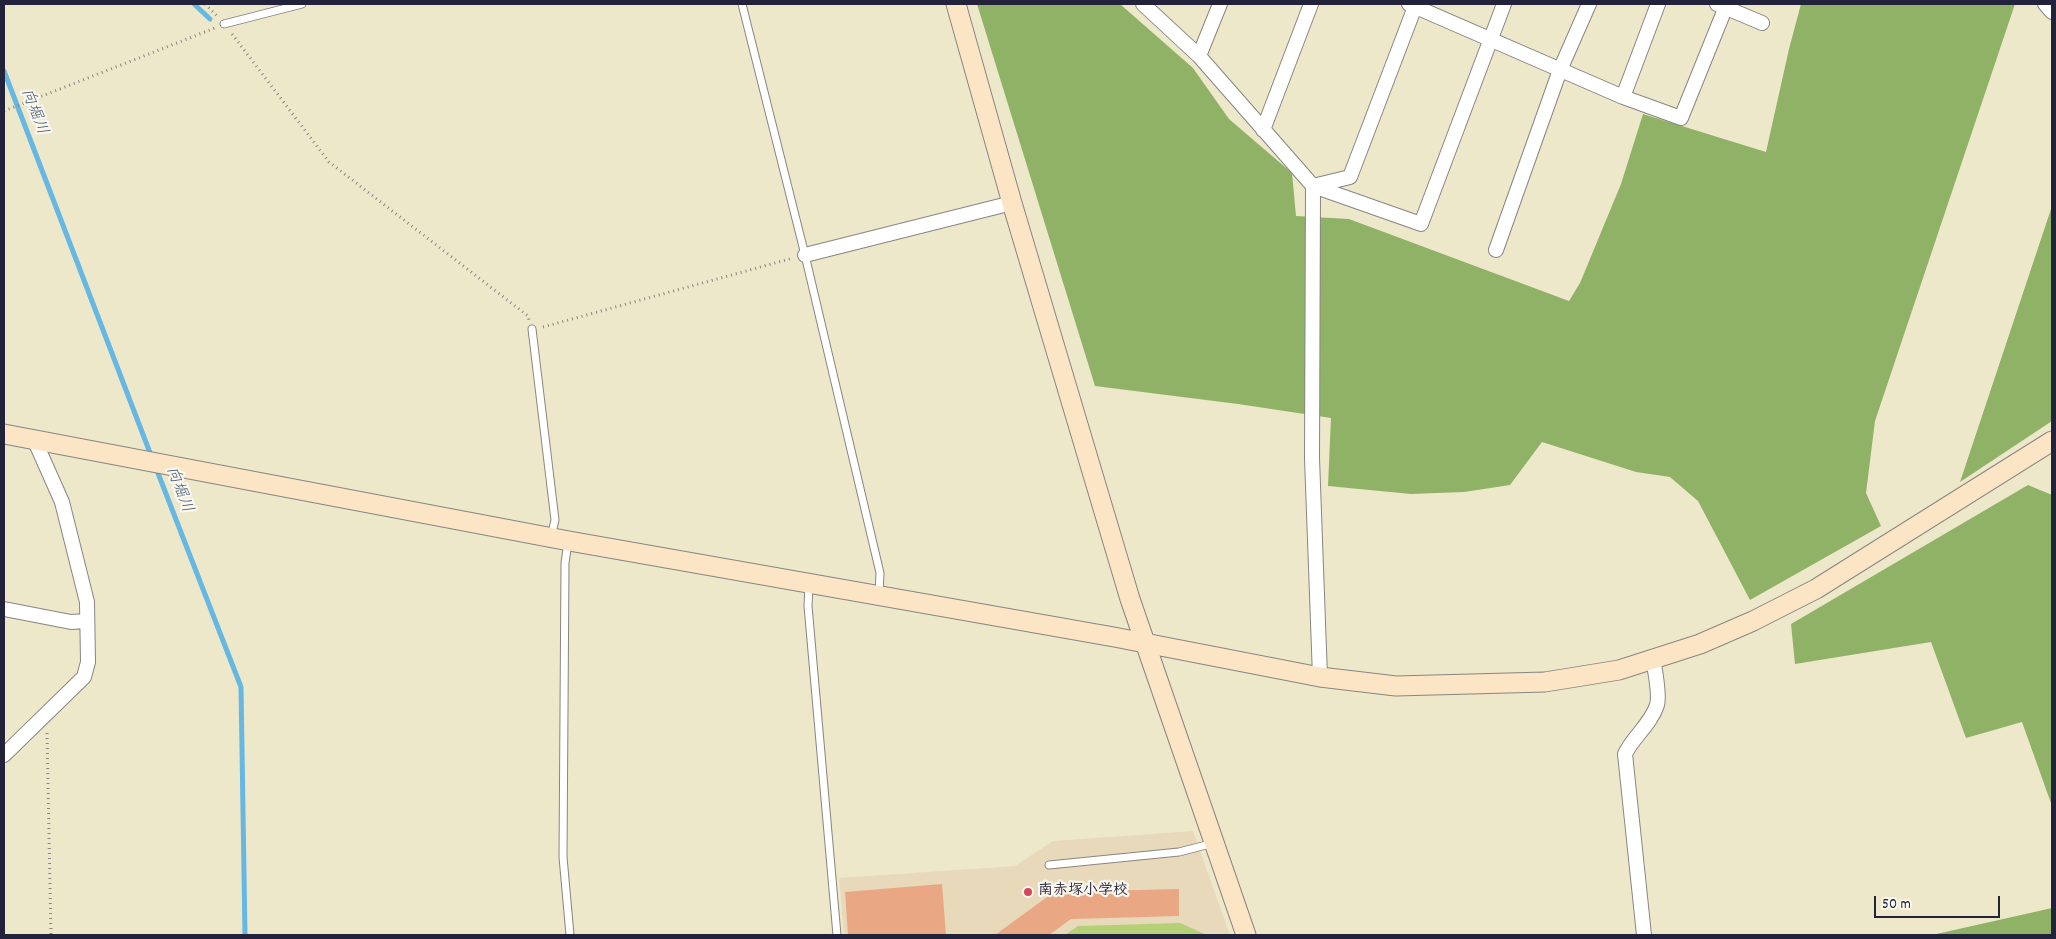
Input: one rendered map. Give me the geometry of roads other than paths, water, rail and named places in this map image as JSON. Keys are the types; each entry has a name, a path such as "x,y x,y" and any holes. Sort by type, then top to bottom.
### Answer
{"street":[{"path":"956,4 1012,203 1127,590 1246,935"},
{"path":"1143,4 1199,56 1313,186 1421,224 1504,4"},
{"path":"1199,56 1220,4"},
{"path":"1264,130 1311,4"},
{"path":"1496,250 1560,70 1589,4"},
{"path":"1623,97 1658,4"},
{"path":"2045,4 2052,12"},
{"path":"1313,186 1350,177 1413,5 1623,97 1681,118 1723,5 1762,23"},
{"path":"1313,186 1312,458 1320,677"},
{"path":"805,255 1012,203"},
{"path":"4,434 560,539 1320,677 1396,686 1545,682 1620,670 1700,644 1753,621 1816,589 2052,441"},
{"path":"4,755 84,676 88,662 87,602 62,502 34,439"},
{"path":"4,609 71,622 88,621"},
{"path":"1644,935 1624,754 1630,742 1645,726 1658,705 1653,659"}],"lane":[{"path":"224,24 302,4"},
{"path":"742,4 805,255 880,573 879,597"},
{"path":"532,330 555,520 565,563 563,857 570,935"},
{"path":"809,584 808,606 838,935"},
{"path":"1048,865 1179,852 1214,842"}],"waterway":[{"path":"194,4 210,19"},
{"name":"向堀川","path":"4,71 152,458"},
{"name":"向堀川","path":"156,468 241,687 245,935"}],"place":[{"name":"南赤塚小学校","path":"1028,892"}]}
